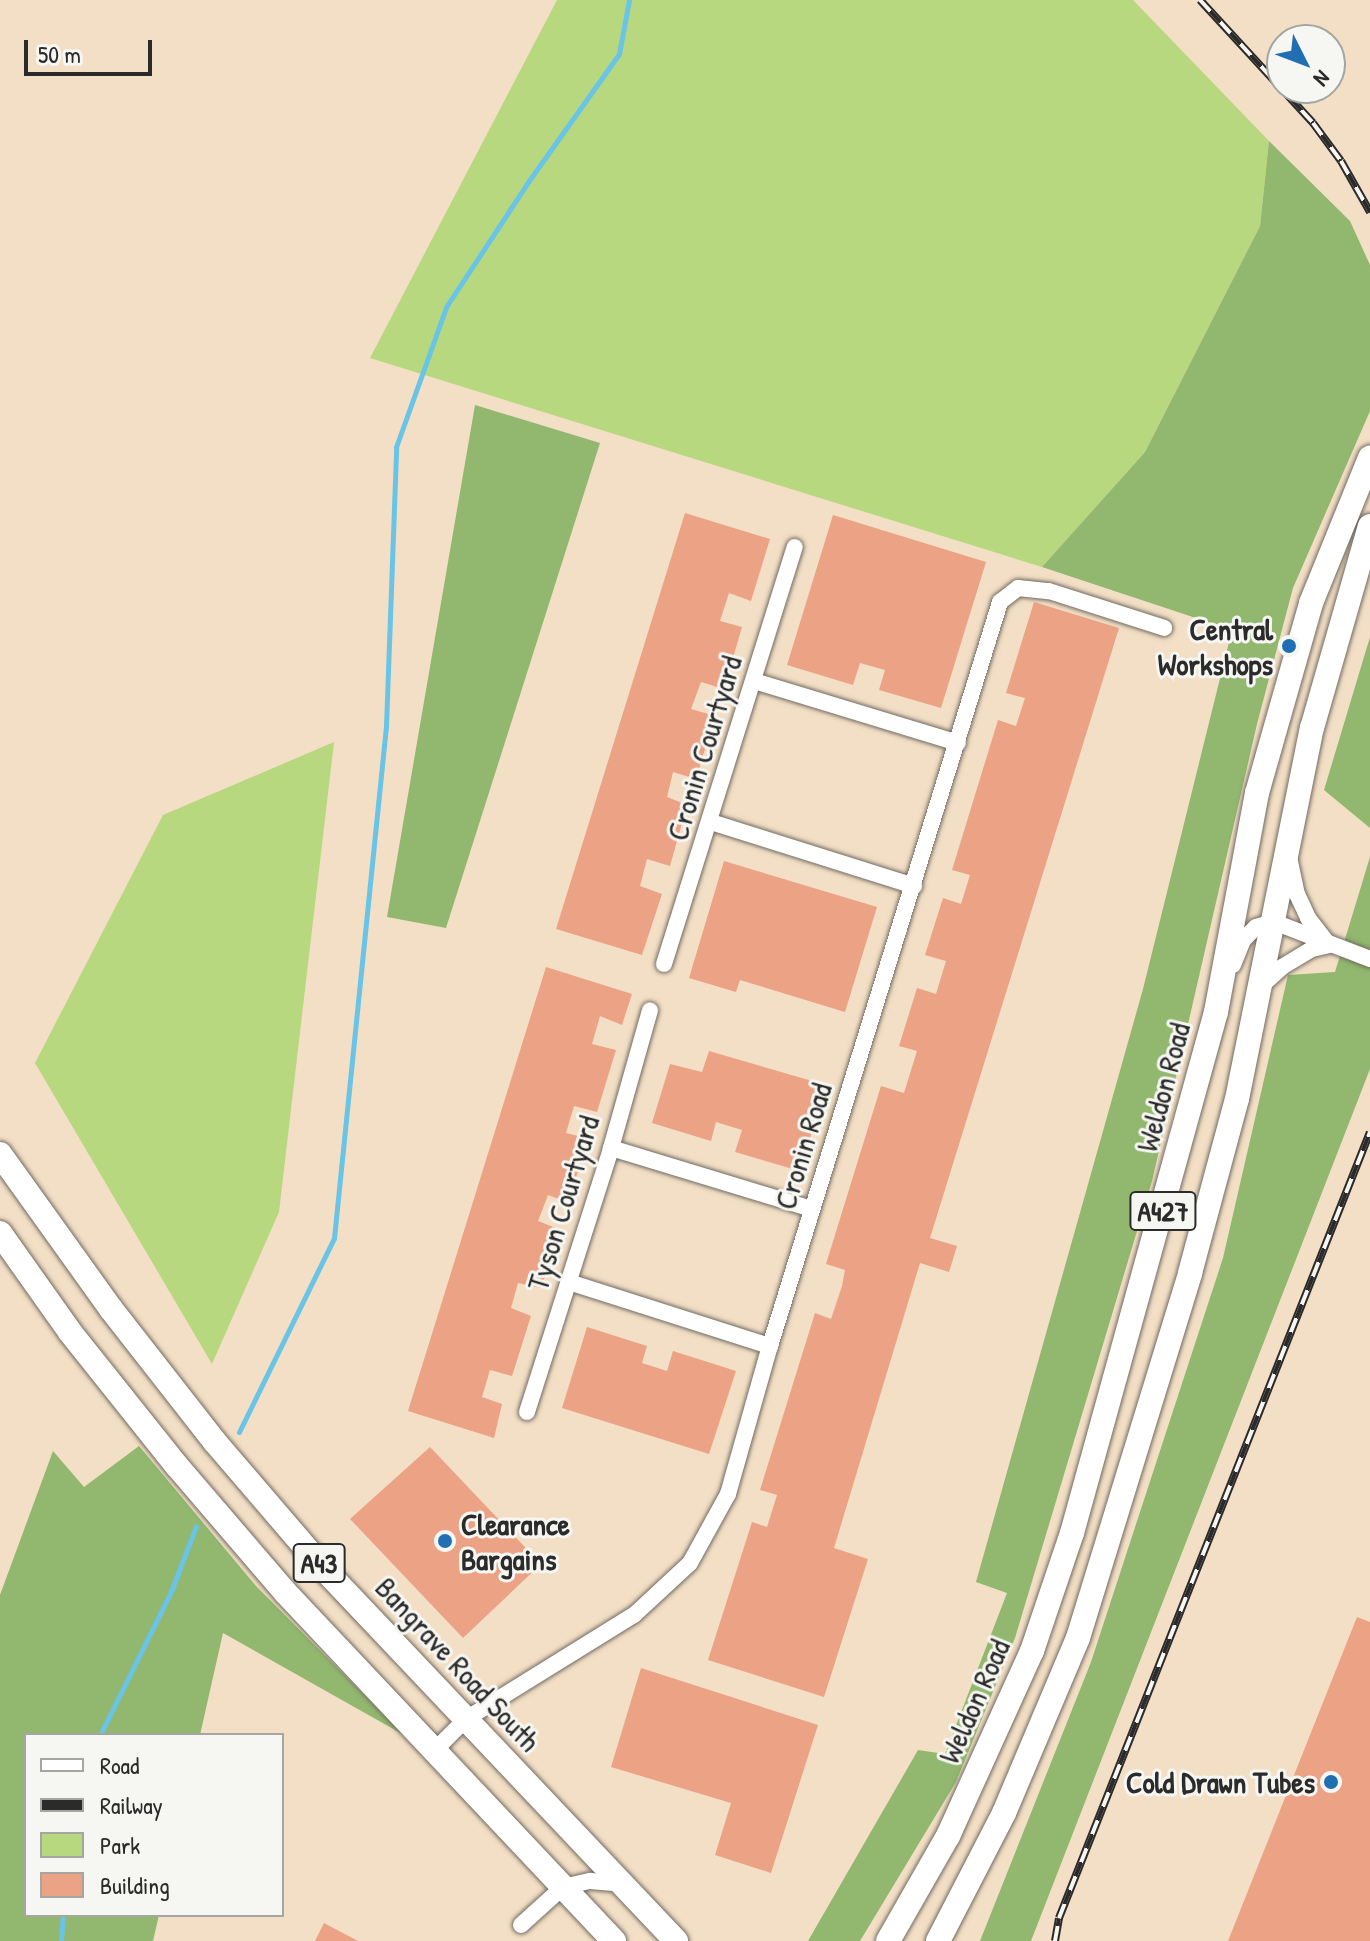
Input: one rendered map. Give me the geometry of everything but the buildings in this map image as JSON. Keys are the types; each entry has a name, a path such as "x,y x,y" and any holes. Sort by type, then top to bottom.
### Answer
{"highway":[{"name":"Weldon Road","path":"888,1941 948,1836 1032,1651 1072,1533 1216,1012 1257,793 1311,603 1370,458"},
{"name":"A427","path":"938,1941 1004,1813 1078,1638 1190,1273 1237,1099 1312,728 1370,526"},
{"name":"Bangrave Road South","path":"0,1154 111,1309 215,1442 322,1567 676,1941"},
{"name":"A43","path":"0,1233 70,1332 177,1466 285,1592 614,1941"}],"street":[{"name":"Cronin Courtyard","path":"664,964 795,547"},
{"name":"Cronin Road","path":"434,1751 466,1719 634,1615 690,1563 728,1494 770,1346 1000,602 1018,588 1049,591 1164,628"},
{"path":"754,681 958,743"},
{"path":"711,822 914,886"},
{"path":"1288,854 1297,894 1308,918 1329,945"},
{"path":"1216,1012 1243,940 1256,927 1274,922 1370,959"},
{"path":"1261,986 1282,967 1312,949 1329,945"},
{"name":"Tyson Courtyard","path":"527,1412 611,1148 650,1010"},
{"path":"611,1148 812,1209"},
{"path":"569,1282 770,1346"},
{"path":"521,1925 563,1887 590,1881 622,1884"}],"green space":[{"path":"557,0 1133,0 1269,141 1260,226 1145,452 1042,567 370,358"},
{"path":"1269,141 1350,221 1370,265 1370,411 1293,588 1257,724 1152,1181 1015,1638 956,1782 860,1941 808,1941 918,1750 945,1754 1007,1593 976,1582 1143,989 1232,630 1042,567 1145,452 1260,226"},
{"path":"475,405 600,443 446,928 387,917"},
{"path":"1370,637 1370,828 1324,790"},
{"path":"334,742 279,1212 212,1364 35,1063 163,815"},
{"path":"1370,857 1370,1069 1031,1941 980,1941 1091,1662 1223,1258 1288,975 1335,972"},
{"path":"139,1446 256,1586 404,1735 223,1633 200,1733 24,1733 24,1917 159,1917 153,1941 0,1941 0,1595 53,1451 84,1487"}],"waterway":[{"path":"239,1432 334,1238 386,726 396,447 446,307 528,182 619,54 629,0"},
{"path":"101,1733 172,1589 196,1526"},
{"path":"61,1941 63,1917"}],"railway":[{"path":"1200,0 1313,123 1341,161 1370,212"},
{"path":"1055,1941 1059,1918 1370,1132"}],"place":[{"name":"Central Workshops","path":"1289,646"},
{"name":"Clearance Bargains","path":"445,1541"},
{"name":"Cold Drawn Tubes","path":"1331,1782"}]}
